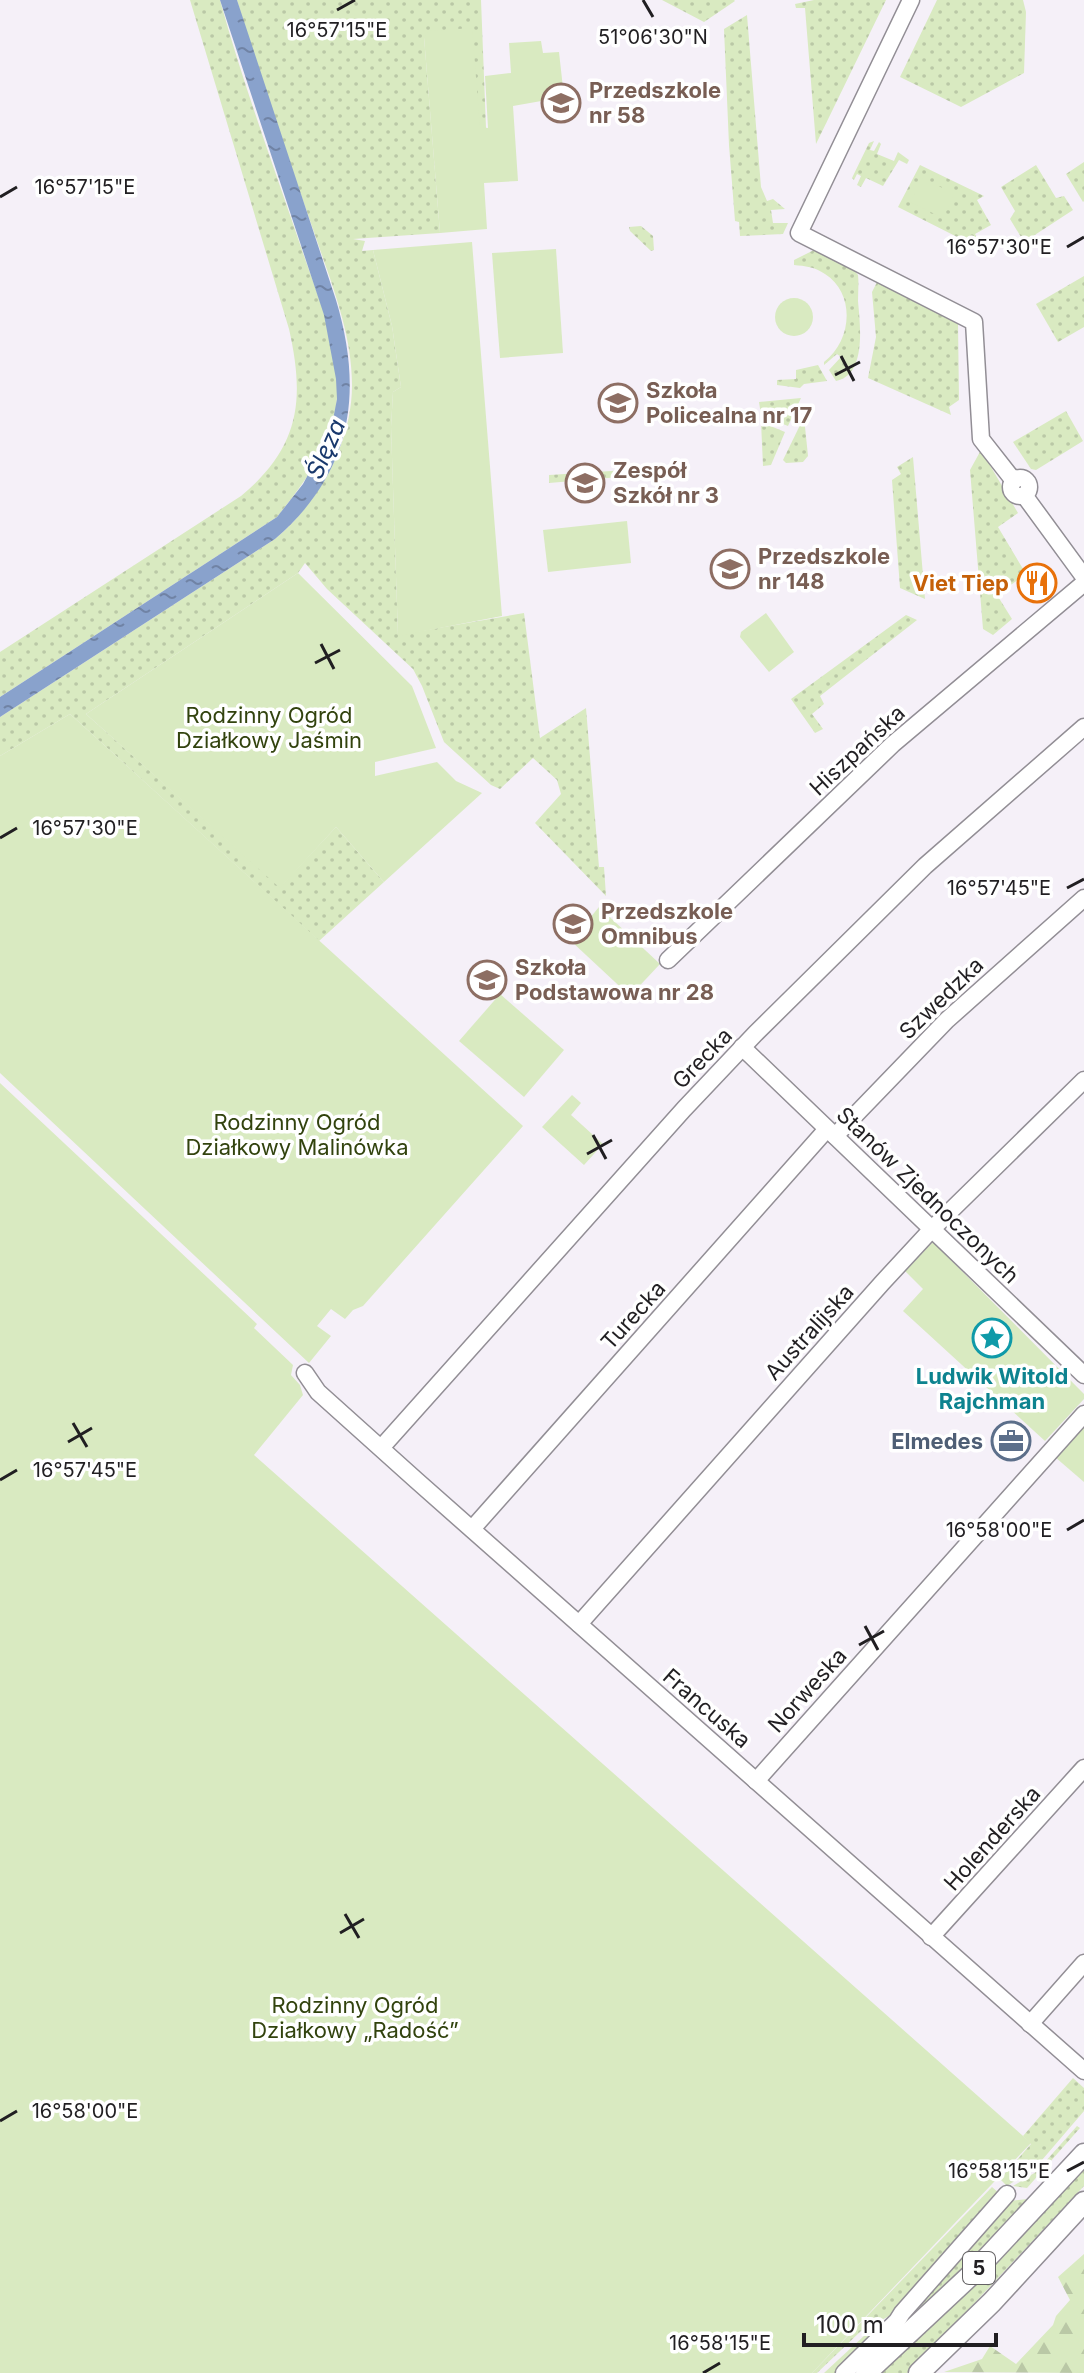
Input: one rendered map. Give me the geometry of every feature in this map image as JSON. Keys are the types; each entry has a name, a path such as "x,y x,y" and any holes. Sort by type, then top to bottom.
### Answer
{"main road":[{"name":"5","path":"866,2373 973,2273 1084,2154"},
{"name":"5","path":"919,2373 992,2302 1084,2202"}],"street":[{"path":"911,0 799,233 974,322 981,439 1084,580"},
{"name":"Hiszpańska","path":"668,960 893,744 1084,580"},
{"name":"Grecka","path":"381,1448 742,1047 925,866 1084,727"},
{"name":"Szwedzka","path":"831,1132 947,1020 1084,898"},
{"name":"Stanów Zjednoczonych","path":"742,1047 1084,1375"},
{"name":"Australijska","path":"579,1624 932,1229 1084,1080"},
{"name":"Turecka","path":"472,1529 831,1132"},
{"name":"Francuska","path":"305,1373 318,1392 1084,2071"},
{"name":"Norweska","path":"756,1781 1084,1414"},
{"name":"Holenderska","path":"931,1937 1084,1768"},
{"path":"1030,2024 1084,1963"},
{"path":"844,2373 897,2321 1007,2194"}],"green space":[{"path":"190,0 220,0 321,304 335,360 335,415 316,462 277,517 0,697 0,652 241,496 276,459 293,421 297,378 289,329"},
{"path":"237,0 481,0 486,128 480,128 424,37 440,233 353,239 365,241 362,251 373,250 392,326 401,387 393,392 391,427 398,635 524,613 540,738 586,708 599,867 604,867 606,896 535,823 561,794 557,780 533,758 500,789 491,785 444,742 413,669 327,589 305,563 298,573 86,714 280,887 336,827 384,882 319,941 70,714 0,756 0,717 275,539 291,524 330,471 346,429 352,385 345,328"},
{"path":"662,0 734,0 735,1 704,22"},
{"path":"814,0 886,0 816,144 805,8 796,8 795,4"},
{"path":"937,0 1023,0 1026,12 1024,73 961,107 900,77"},
{"path":"747,15 761,187 767,201 773,199 785,209 771,210 773,223 788,223 783,234 740,236 739,222 735,221 724,29"},
{"path":"472,28 480,127 488,128 485,76 511,73 509,43 541,41 543,53 559,52 564,97 513,106 518,181 484,183 487,229 440,233 424,37 429,31"},
{"path":"874,141 870,150 874,151 879,142 881,144 877,154 894,161 898,152 909,160 907,164 899,160 883,186 866,178 861,187 857,185 861,176 857,174 854,180 852,178 869,143"},
{"path":"1084,162 1084,201 1083,202 1066,174"},
{"path":"920,165 984,196 977,200 991,225 975,234 979,241 973,245 898,207"},
{"path":"1036,165 1056,198 1064,196 1073,210 1024,242 1010,219 1015,211 1001,187"},
{"path":"923,178 954,194 943,218 910,202"},
{"path":"641,226 653,236 654,250 651,251 630,231 629,227"},
{"path":"472,242 502,616 398,636 391,427 393,392 401,387 392,326 373,250"},
{"path":"556,249 563,353 500,358 492,253"},
{"path":"814,250 858,275 860,335 857,359 846,377 836,381 829,370 841,357 837,354 824,365 824,362 833,353 845,330 846,305 835,283 821,272 794,265 794,260"},
{"path":"1084,276 1084,327 1058,342 1036,304"},
{"path":"877,282 958,323 959,400 949,407 951,415 868,378 876,337 872,292"},
{"path":"794,298 808,303 813,317 808,331 794,336 780,331 775,317 780,303"},
{"path":"818,365 827,381 804,384 800,388 777,385 777,380 796,379 796,370"},
{"path":"801,398 788,426 761,415 759,402"},
{"path":"1066,411 1083,441 1036,470 1031,469 1013,442"},
{"path":"804,417 808,456 803,462 786,463 783,460"},
{"path":"761,422 785,432 771,465 763,466"},
{"path":"981,450 1018,513 998,527 1026,574 997,595 1012,619 993,635 983,629 970,470"},
{"path":"913,457 925,599 900,588 892,480 901,474 897,467"},
{"path":"642,469 643,475 549,483 549,475"},
{"path":"627,521 631,563 548,572 543,530"},
{"name":"Rodzinny Ogród Działkowy Jaśmin","path":"298,573 412,686 436,748 375,762 375,776 437,762 456,781 482,793 384,882 336,827 280,888 86,714"},
{"path":"766,613 794,652 769,672 740,637 741,632"},
{"path":"906,615 917,620 820,696 824,704 812,714 823,729 815,733 791,699"},
{"name":"Rodzinny Ogród Działkowy Malinówka","path":"70,714 523,1126 363,1306 353,1310 345,1319 331,1309 317,1326 331,1336 309,1363 0,1073 0,756"},
{"path":"599,907 660,964 630,996 571,941"},
{"path":"500,994 564,1050 524,1097 459,1041"},
{"name":"Rodzinny Ogród Działkowy „Radość”","path":"0,1083 257,1324 254,1328 293,1365 291,1375 300,1385 303,1395 254,1455 1031,2143 812,2373 0,2373"},
{"path":"572,1095 581,1103 571,1115 603,1144 584,1165 542,1127"},
{"path":"933,1242 1084,1394 1084,1399 1045,1441 903,1311 923,1289 905,1271"},
{"path":"1084,1426 1084,1482 1055,1457"},
{"path":"1073,2078 1084,2088 1084,2111 1036,2167 1007,2186 1000,2179 1031,2144 1023,2136"},
{"path":"1077,2126 1080,2128 1027,2188 1013,2186 1036,2172"},
{"path":"1084,2167 1084,2186 925,2356 907,2373 878,2373"},
{"path":"992,2187 1000,2194 893,2314 861,2331 817,2373 812,2373"},
{"path":"1028,2199 996,2238 853,2373 1010,2201"},
{"path":"1084,2254 1084,2373 944,2372 982,2359 990,2346 1016,2364 1053,2325 1056,2316 1070,2300 1058,2277"},
{"path":"896,2318 840,2373 824,2373 865,2335"}],"water":[{"name":"Ślęza","path":"220,0 237,0 336,300 349,367 345,430 336,459 321,487 301,514 275,539 0,717 0,697 277,517 303,484 331,430 337,399 336,379 324,315"}],"place":[{"name":"Przedszkole nr 58","path":"561,103"},
{"name":"Szkoła Policealna nr 17","path":"618,403"},
{"name":"Zespół Szkół nr 3","path":"585,483"},
{"name":"Przedszkole nr 148","path":"730,569"},
{"name":"Viet Tiep","path":"1037,583"},
{"name":"Przedszkole Omnibus","path":"573,924"},
{"name":"Szkoła Podstawowa nr 28","path":"487,980"},
{"name":"Ludwik Witold Rajchman","path":"992,1338"},
{"name":"Elmedes","path":"1011,1441"}]}
